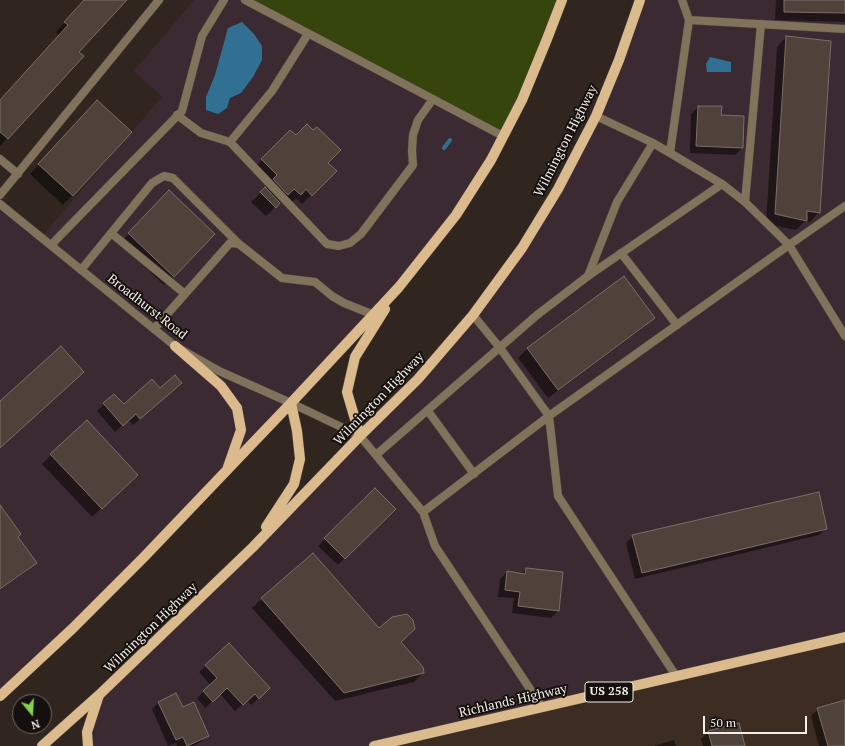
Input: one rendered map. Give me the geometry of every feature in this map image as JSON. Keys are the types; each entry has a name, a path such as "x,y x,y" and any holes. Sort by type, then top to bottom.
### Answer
{"main road":[{"path":"0,705 4,693 120,582 227,471 399,287 456,215 490,160 522,100 548,39 562,0"},
{"name":"Wilmington Highway","path":"42,746 99,695 253,547 360,436 418,379 473,315 522,248 558,189 596,116 619,60 640,0"},
{"path":"360,436 347,392 355,357 399,287"},
{"path":"175,346 221,386 237,408 241,430 227,471"},
{"path":"253,547 294,484 300,459 297,431 291,403"},
{"name":"Richlands Highway","path":"374,746 845,637"},
{"path":"88,746 87,732 99,695"}],"street":[{"path":"0,195 159,0"},
{"path":"51,245 182,111 202,36 224,0"},
{"path":"244,0 503,136"},
{"path":"670,153 689,20 682,0"},
{"path":"689,20 845,29"},
{"path":"745,202 761,24"},
{"path":"230,142 272,91 308,34"},
{"path":"177,115 201,133 230,142 327,244 339,246 350,243 360,234 413,166 412,151 418,120 433,100"},
{"path":"596,116 653,143 722,184 745,202 789,245 845,336"},
{"path":"588,276 617,202 653,143"},
{"path":"0,159 18,174"},
{"path":"81,270 152,183 164,176 173,178 239,244 282,278 315,282 332,296 344,303 374,315"},
{"path":"376,455 537,315 588,276 722,184"},
{"name":"Broadhurst Road","path":"0,204 175,346 219,371 360,436"},
{"path":"423,512 549,416 845,206"},
{"path":"110,234 185,294"},
{"path":"154,330 230,243 239,244"},
{"path":"621,253 677,325"},
{"path":"473,315 500,348 549,416 558,496 676,676"},
{"path":"428,411 474,474"},
{"path":"360,436 423,512 436,546 542,707"}],"shaded area":[{"path":"194,0 245,0 503,136 456,215 291,403 0,696 0,204 41,237 162,97 134,71"},
{"path":"640,0 845,0 845,637 374,746 88,746 99,695 418,379 522,248 596,116"},
{"path":"845,638 845,746 373,746"}],"green space":[{"path":"245,0 562,0 503,136"}],"water":[{"path":"242,22 254,34 262,46 262,60 253,77 241,93 230,98 227,108 218,114 206,110 206,97 215,75 228,28"},
{"path":"710,57 731,62 731,72 707,72 706,64"}],"building":[{"path":"84,0 127,0 79,52 84,56 8,139 0,132 0,100 68,25 64,22"},
{"path":"784,0 845,0 845,13 784,12"},
{"path":"786,36 831,41 820,213 807,211 807,221 775,214"},
{"path":"97,100 132,132 73,196 38,164"},
{"path":"698,106 722,106 721,115 744,116 743,148 696,146"},
{"path":"307,124 313,130 317,127 341,150 328,163 337,171 312,196 306,189 301,195 294,189 288,195 273,179 277,175 261,159 290,130 296,135"},
{"path":"265,187 280,203 276,208 260,192"},
{"path":"169,190 215,234 174,277 128,233"},
{"path":"624,276 655,318 558,390 527,348"},
{"path":"61,346 84,372 0,448 0,401"},
{"path":"175,375 182,383 140,419 136,414 123,426 103,403 114,394 124,404 152,379 160,388"},
{"path":"87,420 138,475 102,509 50,454"},
{"path":"375,488 396,509 345,559 324,538"},
{"path":"819,492 827,529 642,573 632,535"},
{"path":"0,505 21,534 18,537 37,563 0,589"},
{"path":"313,553 379,628 392,617 407,614 413,620 415,629 401,642 423,667 424,673 344,693 261,598"},
{"path":"526,568 563,572 559,611 518,606 520,592 505,590 507,571 525,574"},
{"path":"229,643 270,688 259,699 255,694 243,705 227,688 213,702 203,691 217,678 205,665"},
{"path":"176,693 183,707 194,702 209,736 187,746 183,737 176,740 158,702"},
{"path":"845,700 845,746 828,746 817,708"},
{"path":"739,723 745,746 712,746 708,731"}],"waterway":[{"path":"444,148 450,140"}]}
